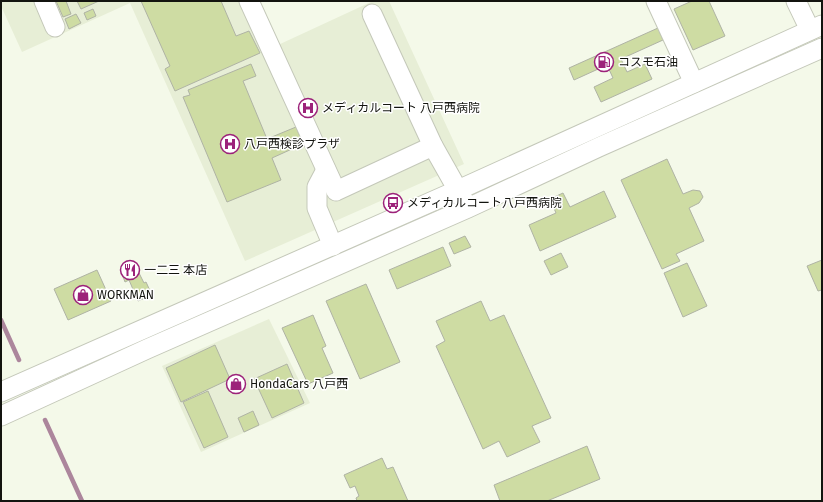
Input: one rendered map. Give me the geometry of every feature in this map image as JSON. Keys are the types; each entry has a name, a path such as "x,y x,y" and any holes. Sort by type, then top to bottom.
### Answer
{"street":[{"path":"44,1 55,27"},
{"path":"249,1 336,191 434,146"},
{"path":"656,1 694,83"},
{"path":"1,392 333,246 816,27 796,1"},
{"path":"372,14 434,146 468,208"},
{"path":"1,416 468,208 599,147 822,48"},
{"path":"326,170 317,187 317,208 333,246"}],"shaded area":[{"name":"メディカルコート 八戸西病院","path":"1,1 258,1 278,45 373,1 389,1 464,164 245,261 130,3 22,52 1,6"},
{"name":"HondaCars 八戸西","path":"269,319 310,403 201,452 162,366"}],"building":[{"path":"56,1 66,1 71,14 63,17"},
{"path":"77,1 99,1 81,9"},
{"path":"141,1 221,1 236,36 249,31 260,53 175,91 165,69 170,66"},
{"path":"692,1 709,1 725,36 693,50 674,9"},
{"path":"93,9 96,16 87,20 84,13"},
{"path":"76,14 81,23 69,29 65,19"},
{"path":"658,28 663,40 621,59 627,72 645,64 652,79 601,102 594,87 613,78 607,65 574,80 569,68"},
{"path":"251,64 256,76 243,81 267,139 296,127 303,144 272,158 281,180 227,202 183,97 190,95 188,90"},
{"path":"667,159 683,194 693,190 700,191 703,197 699,203 689,208 704,241 676,254 680,261 662,269 621,180"},
{"path":"604,191 616,217 540,251 529,225 556,213 550,199 563,193 570,207"},
{"path":"465,236 471,247 454,254 449,243"},
{"path":"443,247 451,266 397,289 389,270"},
{"path":"561,253 568,267 551,275 544,261"},
{"path":"822,260 822,290 818,291 807,266"},
{"path":"687,263 707,306 683,317 664,273"},
{"path":"135,265 152,295 138,301 129,280 125,282 121,271"},
{"name":"WORKMAN","path":"97,270 111,301 68,320 54,289"},
{"path":"366,284 400,362 360,379 326,301"},
{"path":"481,301 490,321 504,315 551,418 532,426 540,442 507,457 499,441 483,449 436,346 445,341 436,321"},
{"path":"313,315 326,346 322,348 333,373 308,384 282,328"},
{"path":"215,345 230,379 181,402 166,368"},
{"path":"287,364 304,403 272,418 254,379"},
{"path":"208,391 228,437 204,448 183,402"},
{"path":"253,411 259,425 244,432 238,418"},
{"path":"587,446 600,479 547,501 500,501 494,485"},
{"path":"382,458 387,469 393,467 408,501 357,501 356,498 359,496 355,486 350,488 344,475"}],"waterway":[{"path":"1,320 19,360"},
{"path":"45,420 82,501"}],"place":[{"name":"コスモ石油","path":"604,62"},
{"name":"メディカルコート 八戸西病院","path":"308,108"},
{"name":"八戸西検診プラザ","path":"230,144"},
{"name":"メディカルコート八戸西病院","path":"393,203"},
{"name":"一二三 本店","path":"130,270"},
{"name":"WORKMAN","path":"83,295"},
{"name":"HondaCars 八戸西","path":"236,384"}]}
